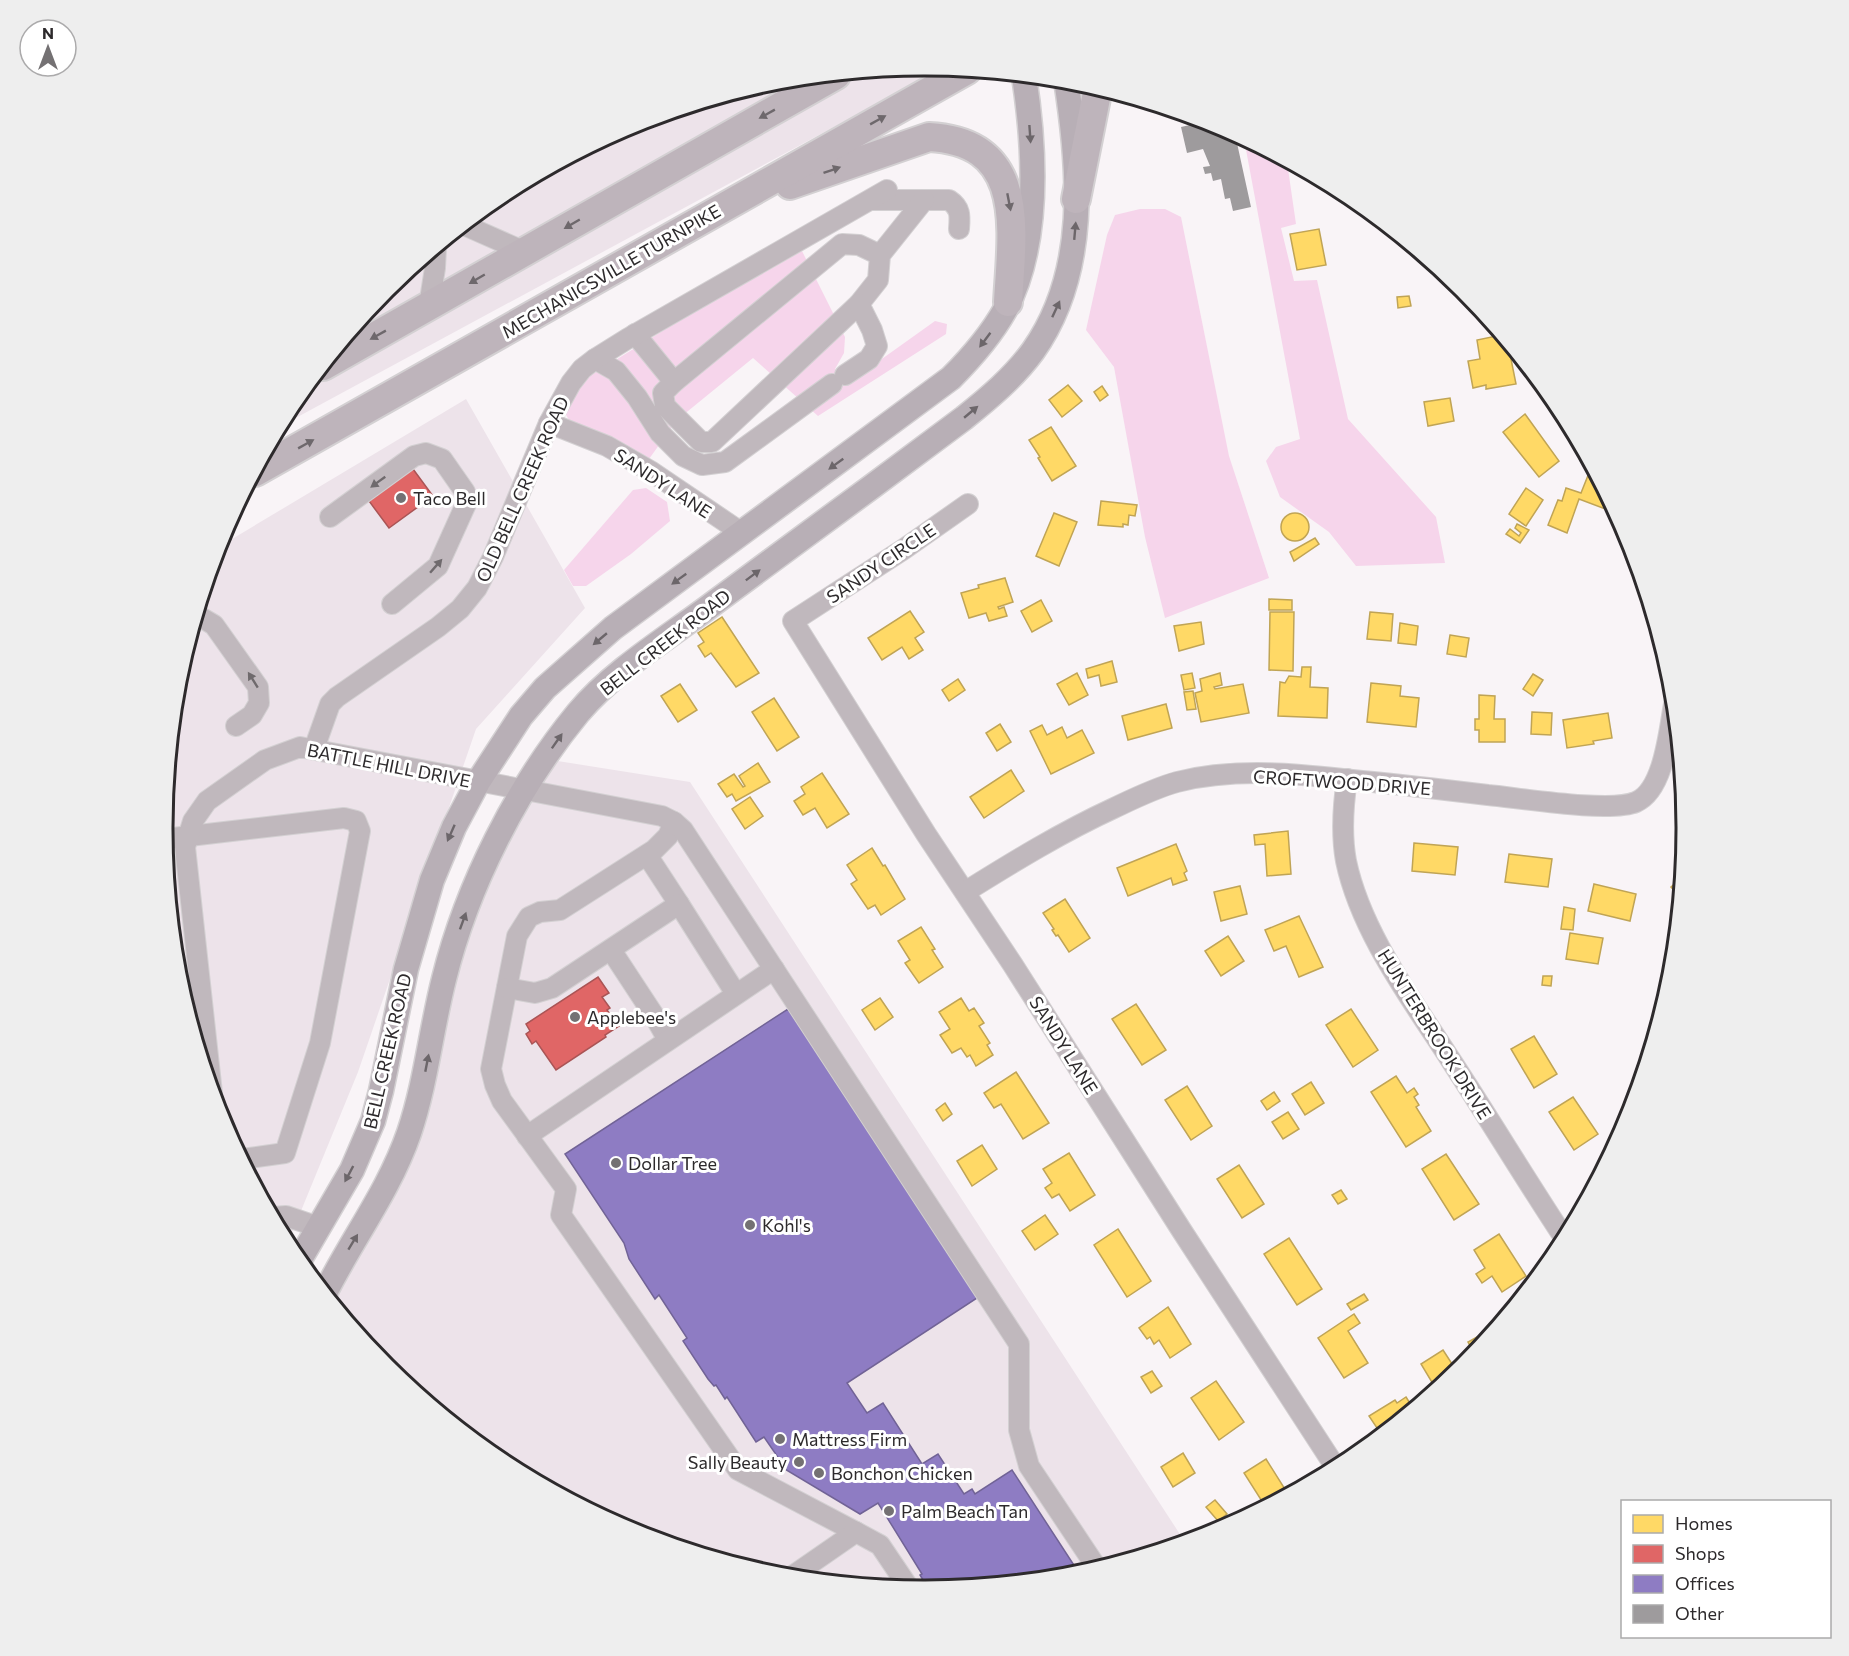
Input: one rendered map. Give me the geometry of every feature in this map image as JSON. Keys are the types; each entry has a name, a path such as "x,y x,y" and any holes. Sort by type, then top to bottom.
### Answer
{"highway":[{"name":"MECHANICSVILLE TURNPIKE","path":"267,465 954,77"},
{"path":"340,356 815,85"},
{"path":"1076,199 1096,97"},
{"path":"718,211 911,142 929,137 949,138 967,144 983,154 997,170 1006,188 1013,226 1008,302"}],"main road":[{"name":"BELL CREEK ROAD","path":"304,1252 352,1170 373,1120 406,969 426,898 454,827 478,782 521,716 545,688 613,628 951,378 987,338 1008,302 1018,278 1027,244 1032,202 1032,157 1025,83"},
{"name":"BELL CREEK ROAD","path":"329,1286 339,1265 374,1208 409,1133 421,1090 445,977 461,926 483,869 525,790 561,735 602,689 633,663 964,418 1012,376 1047,329 1062,296 1071,262 1075,231 1076,162 1067,90"}],"street":[{"name":"OLD BELL CREEK ROAD","path":"314,749 330,704 337,697 438,627 460,609 477,588 493,557 549,423 571,383 595,359 880,195 924,200"},
{"path":"880,255 860,245 842,244 675,382 663,393 665,406 701,442 712,442 859,304 878,280 880,255 924,200 949,200 957,205 960,213 958,229"},
{"path":"472,228 525,252"},
{"path":"429,306 436,257"},
{"path":"595,359 616,371 638,398 660,433 683,456 702,465 725,462 869,358 877,346 859,304"},
{"path":"635,334 675,382"},
{"name":"SANDY LANE","path":"549,423 607,446 643,467 742,533"},
{"path":"330,517 414,456 426,453 442,459 465,492 466,504 438,566 392,604"},
{"name":"SANDY CIRCLE","path":"793,621 904,549 968,504"},
{"path":"203,619 214,625 258,687 259,703 252,715 236,726"},
{"name":"SANDY LANE","path":"793,621 926,834 1331,1460"},
{"name":"CROFTWOOD DRIVE","path":"965,892 1032,851 1087,821 1150,791 1177,782 1212,776 1300,775 1557,802 1621,806 1637,801 1647,794 1655,782 1670,727"},
{"name":"BATTLE HILL DRIVE","path":"209,1056 185,847 193,821 207,801 265,760 300,747 314,749 662,816 675,822"},
{"name":"HUNTERBROOK DRIVE","path":"1347,779 1343,830 1346,861 1354,890 1377,942 1408,996 1559,1230"},
{"path":"173,837 344,818 356,821 360,831 320,1043 285,1153 250,1158"},
{"path":"903,1579 880,1545 738,1470 561,1215 566,1189 502,1101 495,1085 491,1069 517,936 529,917 540,912 560,910 647,855 668,836 675,822 683,830 1019,1344 1019,1430 1029,1466 1092,1560"},
{"path":"647,855 736,994"},
{"path":"507,988 535,993 552,988 679,904"},
{"path":"611,950 668,1040"},
{"path":"527,1136 774,969"},
{"path":"282,1216 318,1227"},
{"path":"802,1569 856,1532"}],"shaded area":[{"path":"928,76 295,418 328,371 393,297 467,232 507,203 549,177 637,134 683,116 730,102 826,83"},
{"path":"1246,149 1288,171 1296,224 1281,228 1294,281 1317,280 1348,419 1436,517 1445,563 1356,566 1329,532 1280,497 1266,461 1276,447 1300,439"},
{"path":"1140,209 1165,209 1181,217 1229,456 1269,578 1165,618 1145,537 1114,367 1086,330 1107,235 1115,215"},
{"path":"802,251 845,337 844,353 835,369 846,378 858,376 935,321 947,324 946,334 818,416 753,358 677,420 649,459 569,420 565,413 566,406 588,377 669,327"},
{"path":"466,399 585,608 476,729 358,1072 292,1233 251,1160 230,1116 213,1070 187,975 179,926 173,828 179,730 187,681 199,633 230,540"},
{"path":"646,488 667,502 670,521 631,554 586,586 573,586 564,570 633,490"},
{"path":"545,759 690,782 1180,1534 1119,1554 1023,1573 924,1580 826,1573 730,1554 683,1540 637,1522 549,1479 507,1453 467,1424 393,1359 329,1286 374,1208 445,977"}],"building: Homes":[{"path":"1319,229 1326,265 1297,270 1290,234"},
{"path":"1409,296 1411,306 1398,308 1397,297"},
{"path":"1493,337 1511,359 1516,384 1486,389 1486,385 1473,388 1468,361 1480,359 1477,340"},
{"path":"1068,385 1082,401 1062,417 1049,400"},
{"path":"1102,386 1108,395 1100,401 1094,392"},
{"path":"1450,398 1454,421 1428,426 1424,402"},
{"path":"1525,414 1559,461 1539,477 1503,432"},
{"path":"1051,427 1076,466 1052,481 1029,440"},
{"path":"1588,476 1604,508 1579,499 1567,533 1548,525 1558,500 1562,501 1566,488 1581,493"},
{"path":"1526,488 1543,500 1526,526 1509,514"},
{"path":"1101,501 1137,505 1135,516 1129,515 1128,525 1123,524 1123,527 1098,525"},
{"path":"1054,513 1077,522 1059,566 1036,556"},
{"path":"1295,513 1305,517 1309,527 1305,537 1295,541 1285,537 1281,527 1285,517"},
{"path":"1517,524 1529,530 1520,543 1506,534 1510,529 1519,536 1521,533 1515,528"},
{"path":"1315,538 1319,544 1294,561 1290,552"},
{"path":"1005,578 1013,602 998,607 999,609 1004,607 1007,616 989,621 986,613 969,618 961,593 979,588 978,585"},
{"path":"1269,599 1292,600 1292,610 1269,610"},
{"path":"1041,600 1052,621 1032,632 1021,611"},
{"path":"910,611 924,632 915,638 923,650 909,659 902,647 882,660 868,638"},
{"path":"1270,612 1294,612 1293,671 1269,670"},
{"path":"1370,612 1393,614 1391,641 1367,639"},
{"path":"722,617 759,673 736,687 711,653 705,657 698,646 704,642 698,633"},
{"path":"1201,622 1204,644 1179,651 1174,626"},
{"path":"1400,623 1418,626 1416,645 1398,643"},
{"path":"1450,635 1469,638 1466,657 1447,654"},
{"path":"1112,661 1117,682 1101,686 1099,675 1088,678 1086,669"},
{"path":"1302,667 1311,667 1310,687 1328,688 1327,718 1278,716 1280,682 1285,683 1289,676 1301,677"},
{"path":"1077,673 1088,695 1069,705 1057,684"},
{"path":"1192,673 1195,688 1184,690 1181,675"},
{"path":"1220,673 1222,685 1214,687 1215,689 1243,684 1249,713 1201,722 1195,693 1202,691 1200,679"},
{"path":"1533,674 1543,680 1533,696 1523,689"},
{"path":"958,679 965,690 949,701 942,690"},
{"path":"1371,683 1401,686 1400,696 1419,698 1416,727 1367,722"},
{"path":"680,684 697,710 678,722 661,696"},
{"path":"1193,691 1196,709 1187,710 1184,692"},
{"path":"1479,695 1495,696 1494,719 1505,719 1505,742 1479,742 1479,730 1475,730 1475,719 1479,719"},
{"path":"774,698 799,737 777,751 752,712"},
{"path":"1166,704 1172,728 1128,740 1122,716"},
{"path":"1532,712 1552,713 1551,735 1531,734"},
{"path":"1608,713 1612,738 1593,741 1594,744 1567,748 1563,720"},
{"path":"1000,724 1011,742 997,751 986,733"},
{"path":"1042,725 1047,735 1062,727 1067,738 1082,730 1094,753 1051,774 1030,731"},
{"path":"758,763 770,782 736,801 732,794 727,797 718,784 734,774 743,787 745,786 739,776"},
{"path":"1011,770 1024,791 984,818 970,797"},
{"path":"822,773 849,814 827,828 815,808 803,815 794,801 805,794 801,787"},
{"path":"750,797 763,816 745,829 732,809"},
{"path":"1288,831 1291,874 1267,876 1265,844 1255,845 1254,835"},
{"path":"1414,843 1458,847 1455,875 1412,871"},
{"path":"1176,844 1187,871 1184,873 1187,880 1173,885 1171,878 1128,896 1117,868"},
{"path":"872,848 905,899 881,915 875,905 868,909 851,884 857,880 847,865"},
{"path":"1509,854 1552,859 1548,887 1505,882"},
{"path":"1594,884 1636,894 1630,921 1588,911"},
{"path":"1240,886 1247,914 1221,921 1214,892"},
{"path":"1065,899 1090,938 1069,952 1052,930 1054,929 1043,913"},
{"path":"1564,907 1575,909 1573,930 1561,929"},
{"path":"1299,916 1323,967 1299,977 1286,946 1274,951 1265,930"},
{"path":"921,927 943,967 919,983 905,963 910,960 898,941"},
{"path":"1570,933 1603,938 1598,964 1566,959"},
{"path":"1228,936 1244,961 1221,976 1205,951"},
{"path":"1543,976 1552,976 1551,986 1542,985"},
{"path":"880,998 893,1017 875,1030 862,1010"},
{"path":"961,998 969,1011 974,1008 984,1023 979,1026 990,1043 987,1045 993,1055 976,1066 970,1055 967,1057 961,1048 952,1053 940,1035 950,1029 939,1012"},
{"path":"1136,1004 1166,1050 1142,1065 1112,1019"},
{"path":"1351,1009 1378,1050 1353,1067 1326,1025"},
{"path":"1534,1036 1557,1074 1534,1088 1511,1049"},
{"path":"1016,1072 1049,1123 1023,1139 1001,1104 994,1108 984,1093"},
{"path":"1396,1076 1407,1093 1414,1088 1418,1094 1414,1097 1419,1105 1416,1107 1431,1131 1406,1147 1371,1092"},
{"path":"1311,1082 1324,1103 1305,1115 1292,1094"},
{"path":"1187,1086 1212,1126 1191,1140 1165,1100"},
{"path":"1274,1092 1280,1101 1267,1110 1261,1101"},
{"path":"1573,1097 1598,1134 1574,1150 1549,1112"},
{"path":"945,1103 952,1114 943,1121 936,1110"},
{"path":"1288,1112 1299,1129 1283,1139 1272,1122"},
{"path":"982,1145 997,1169 972,1186 957,1161"},
{"path":"1069,1153 1095,1195 1070,1211 1059,1194 1052,1198 1045,1188 1052,1183 1043,1169"},
{"path":"1446,1154 1479,1204 1454,1220 1422,1169"},
{"path":"1239,1165 1264,1204 1242,1218 1217,1179"},
{"path":"1341,1190 1347,1199 1338,1204 1332,1195"},
{"path":"1045,1215 1058,1234 1035,1250 1022,1231"},
{"path":"1118,1229 1151,1281 1127,1297 1094,1245"},
{"path":"1499,1234 1526,1276 1502,1292 1492,1276 1482,1283 1476,1274 1485,1268 1474,1250"},
{"path":"1289,1238 1322,1289 1297,1305 1264,1254"},
{"path":"1364,1294 1368,1300 1351,1310 1347,1304"},
{"path":"1168,1307 1191,1344 1170,1358 1159,1340 1154,1344 1150,1337 1147,1339 1139,1328"},
{"path":"1354,1314 1360,1323 1348,1331 1368,1363 1344,1378 1318,1338"},
{"path":"1443,1350 1452,1363 1432,1382 1421,1364"},
{"path":"1152,1371 1162,1386 1151,1393 1141,1377"},
{"path":"1216,1381 1244,1422 1219,1440 1191,1398"},
{"path":"1406,1397 1409,1402 1377,1428 1369,1416 1395,1400 1397,1403"},
{"path":"1183,1453 1195,1473 1173,1487 1161,1467"},
{"path":"1266,1459 1284,1488 1261,1500 1244,1473"},
{"path":"1215,1500 1227,1514 1217,1520 1206,1507"}],"building: Shops":[{"name":"Taco Bell","path":"413,469 433,496 389,528 369,501"},
{"name":"Applebee's","path":"598,977 609,993 602,997 610,1008 607,1010 619,1026 556,1070 536,1041 532,1044 526,1034 530,1031 526,1024"}],"building: Offices":[{"path":"788,1009 977,1298 847,1383 867,1413 883,1403 922,1464 938,1454 964,1494 972,1489 975,1494 1012,1470 1073,1564 1023,1573 923,1580 920,1575 922,1574 878,1503 860,1514 783,1468 784,1466 764,1437 756,1442 727,1397 725,1399 716,1385 714,1386 708,1379 683,1341 687,1338 659,1295 655,1299 629,1259 624,1243 565,1154"}],"building: Other":[{"path":"1189,125 1237,145 1251,207 1233,211 1230,198 1225,199 1221,179 1213,181 1211,173 1205,174 1203,167 1210,166 1203,149 1187,153 1181,127"}],"place":[{"name":"Taco Bell","path":"401,498"},
{"name":"Applebee's","path":"575,1017"},
{"name":"Dollar Tree","path":"616,1163"},
{"name":"Kohl's","path":"750,1225"},
{"name":"Mattress Firm","path":"780,1439"},
{"name":"Sally Beauty","path":"799,1462"},
{"name":"Bonchon Chicken","path":"819,1473"},
{"name":"Palm Beach Tan","path":"889,1511"}]}
